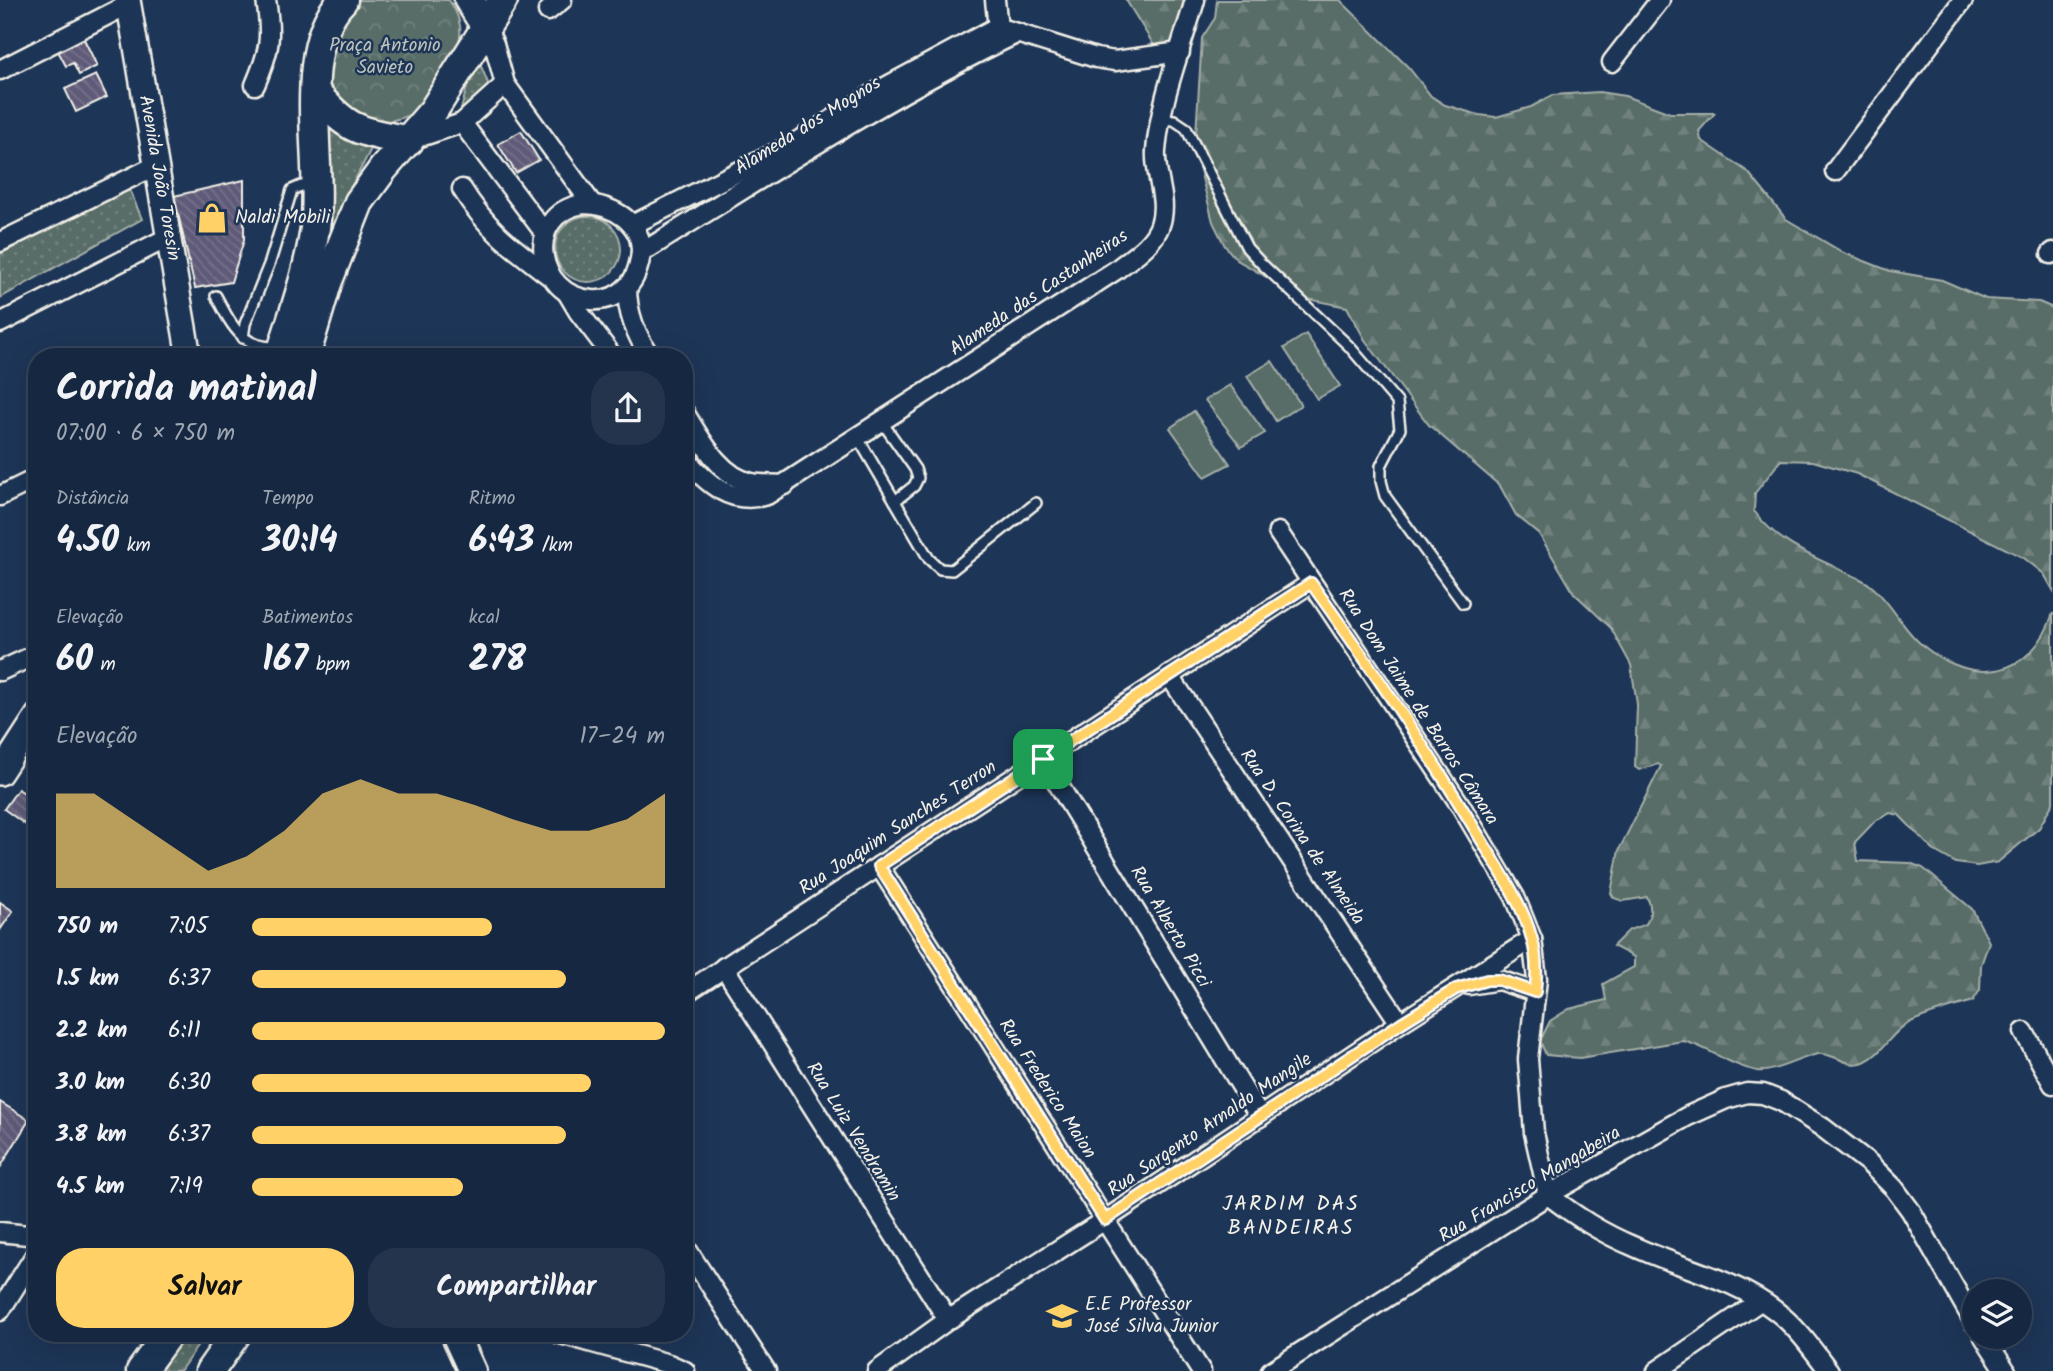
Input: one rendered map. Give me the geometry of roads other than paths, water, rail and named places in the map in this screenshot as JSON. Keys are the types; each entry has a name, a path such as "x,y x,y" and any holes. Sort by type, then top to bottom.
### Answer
{"main road":[{"path":"290,348 315,228 316,67 325,26 343,0"},
{"path":"468,0 486,27"},
{"path":"292,348 327,283 359,202 383,169 433,111 503,0"},
{"path":"315,92 342,121 364,132 409,141"},
{"path":"141,1371 162,1342"},
{"path":"210,1371 230,1342"},
{"path":"459,1342 472,1371"}],"street":[{"path":"256,85 268,54 270,37 266,0"},
{"path":"995,0 998,35 1018,33 1096,58 1115,61 1180,52"},
{"name":"Alameda das Castanheiras","path":"693,468 725,494 755,499 785,485 1116,270 1146,247 1159,228 1162,216 1163,199 1155,153 1161,119 1195,0"},
{"path":"1612,62 1660,0"},
{"path":"1835,171 1963,0"},
{"path":"0,70 129,2"},
{"name":"Avenida João Toresin","path":"129,2 188,348"},
{"path":"486,27 494,44 505,84 592,204"},
{"name":"Alameda dos Mognos","path":"632,225 793,144 878,91 998,35"},
{"name":"Alameda dos Mognos","path":"641,253 998,35"},
{"path":"409,141 463,124 505,84"},
{"path":"463,124 544,232 545,262 552,278"},
{"path":"0,242 157,164"},
{"path":"462,189 478,215 494,231 568,294 606,348"},
{"path":"544,232 554,218 566,209 574,205 592,204 615,210 639,234 641,253 638,271 627,287 614,296 599,301 582,300 568,294"},
{"path":"0,323 169,237"},
{"path":"627,287 627,306 632,324 645,348"},
{"path":"693,425 727,471 750,483 785,485"},
{"path":"0,496 28,482"},
{"name":"Rua Dom Jaime de Barros Câmara","path":"1278,532 1461,806 1515,897 1532,939 1537,979 1528,1059 1534,1133 1548,1195"},
{"name":"Rua Joaquim Sanches Terron","path":"693,988 1311,583"},
{"path":"0,671 28,658"},
{"name":"Rua D. Corina de Almeida","path":"1169,675 1401,1023"},
{"path":"0,773 28,730"},
{"name":"Rua Alberto Picci","path":"1043,759 1260,1117"},
{"name":"Rua Frederico Maion","path":"879,866 1201,1371"},
{"name":"Rua Sargento Arnaldo Mangile","path":"877,1371 948,1320 1532,939"},
{"name":"Rua Luiz Vendramin","path":"724,967 948,1320"},
{"path":"1456,989 1487,980 1499,980 1535,992"},
{"path":"2024,1032 2053,1084"},
{"name":"Rua Francisco Mangabeira","path":"1270,1371 1548,1195 1688,1116 1747,1093 1763,1094 1781,1101 1822,1127 1869,1163 1911,1210 1962,1301"},
{"path":"1548,1195 1592,1228 1715,1278 1760,1301 1789,1322 1829,1371"},
{"path":"0,1233 28,1235"},
{"path":"693,1259 766,1371"},
{"path":"0,1311 28,1266"},
{"path":"1657,1371 1760,1301"},
{"path":"589,1342 685,1371"},
{"path":"1992,1349 2006,1371"}],"lane":[{"path":"1161,119 1174,120 1186,128 1247,248 1349,346 1397,402 1400,429 1381,466 1385,496 1463,603"},
{"path":"243,338 245,324 270,262 292,190 301,186 317,187"},
{"path":"216,296 243,338 263,348"},
{"path":"882,422 915,469 918,478 914,486 895,501"},
{"path":"858,438 929,559 940,569 952,570 1036,503"}],"place":[{"name":"Naldi Mobili","path":"212,218"},
{"name":"E.E Professor José Silva Junior","path":"1062,1316"}],"district":[{"name":"JARDIM DAS BANDEIRAS","path":"1291,1216"}],"park label":[{"name":"Praça Antonio Savieto","path":"385,57"}]}
